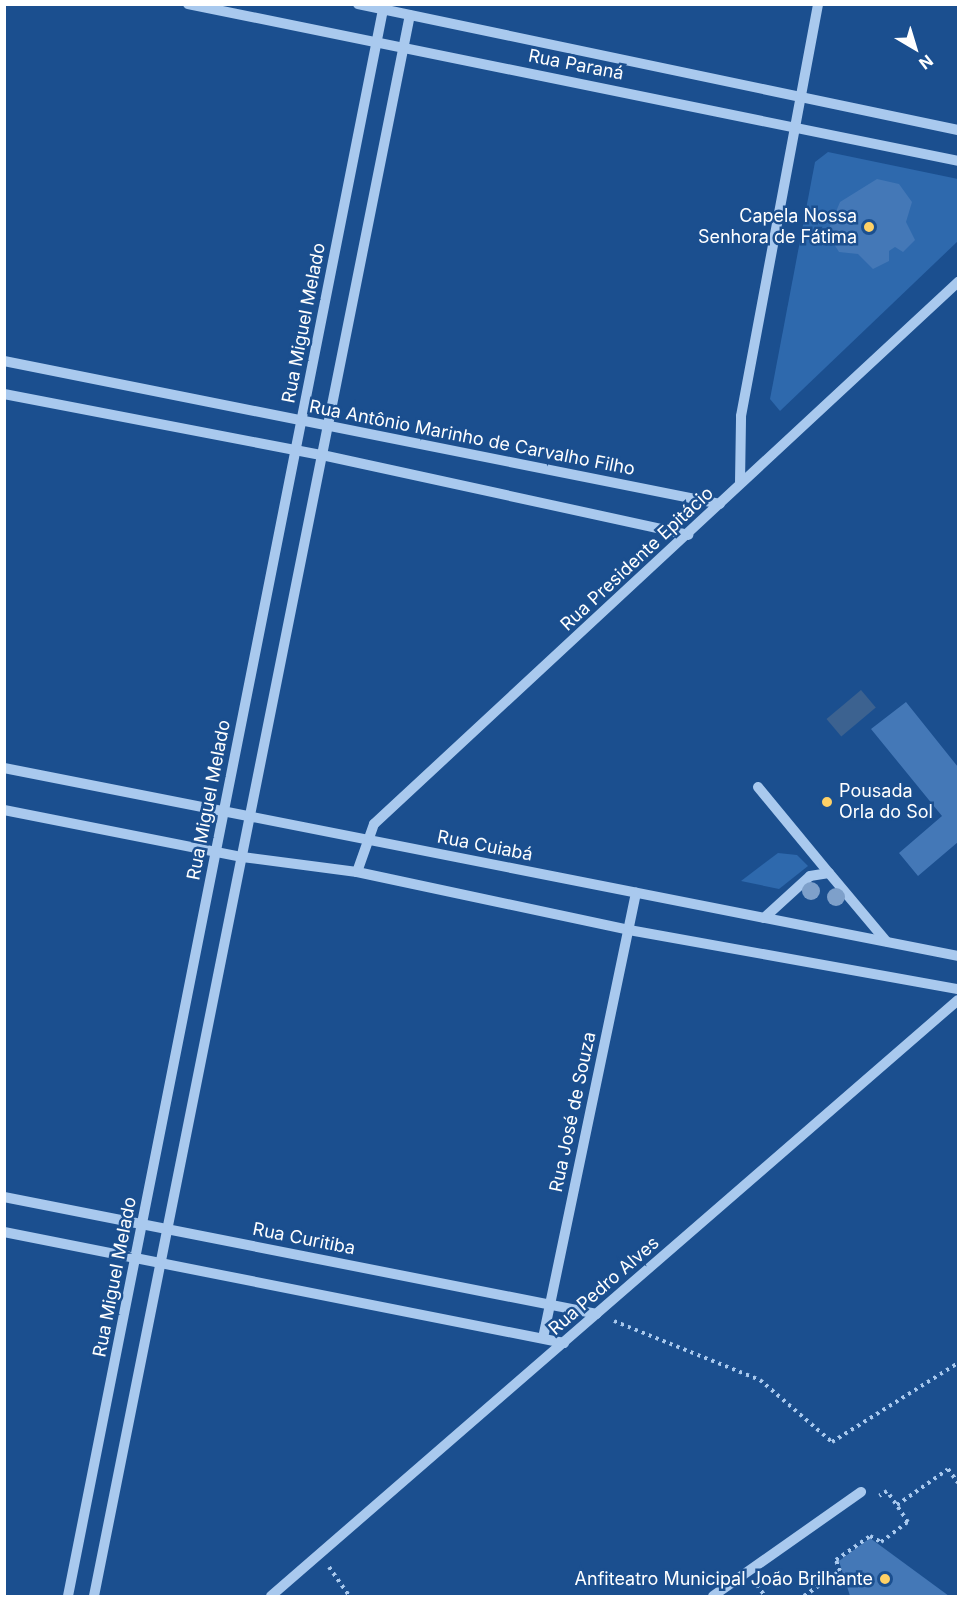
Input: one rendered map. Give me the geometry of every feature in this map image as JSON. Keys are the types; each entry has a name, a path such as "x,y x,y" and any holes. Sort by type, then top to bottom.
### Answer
{"street":[{"name":"Rua Paraná","path":"188,4 796,126 958,161"},
{"name":"Rua Paraná","path":"358,4 802,95 958,130"},
{"path":"741,483 741,416 818,4"},
{"name":"Rua Miguel Melado","path":"68,1596 383,10"},
{"path":"94,1596 410,15"},
{"name":"Rua Presidente Epitácio","path":"357,872 374,824 958,282"},
{"name":"Rua Antônio Marinho de Carvalho Filho","path":"4,361 720,504"},
{"path":"4,394 322,455 688,535"},
{"name":"Rua Cuiabá","path":"4,768 958,956"},
{"path":"758,787 886,941"},
{"path":"4,810 242,857 357,872 629,930 958,989"},
{"path":"765,918 810,876 829,873"},
{"name":"Rua José de Souza","path":"543,1338 636,893"},
{"name":"Rua Pedro Alves","path":"271,1596 958,1000"},
{"name":"Rua Curitiba","path":"4,1197 597,1314"},
{"path":"4,1232 564,1343"},
{"path":"713,1596 861,1492"}],"path":[{"path":"597,1314 760,1380 832,1442 958,1363"},
{"path":"897,1505 948,1468 958,1483"},
{"path":"804,1596 840,1571 836,1560 870,1536 881,1542 909,1521"},
{"path":"320,1555 349,1596"}],"shaded area":[{"path":"828,152 958,179 958,241 780,411 770,399 815,162"},
{"path":"861,690 876,708 841,737 827,719"},
{"path":"778,853 797,855 808,866 779,889 741,881"}],"building":[{"name":"Capela Nossa Senhora de Fátima","path":"877,179 899,184 912,202 906,222 915,240 903,252 895,247 889,251 889,261 873,269 858,254 839,252 827,233 840,202"},
{"path":"906,702 958,767 958,842 918,876 899,853 942,816 871,729"},
{"name":"Anfiteatro Municipal João Brilhante","path":"870,1538 949,1596 850,1596 839,1561"}],"place":[{"name":"Capela Nossa Senhora de Fátima","path":"869,227"},
{"name":"Pousada Orla do Sol","path":"827,802"},
{"name":"Anfiteatro Municipal João Brilhante","path":"885,1579"}]}
